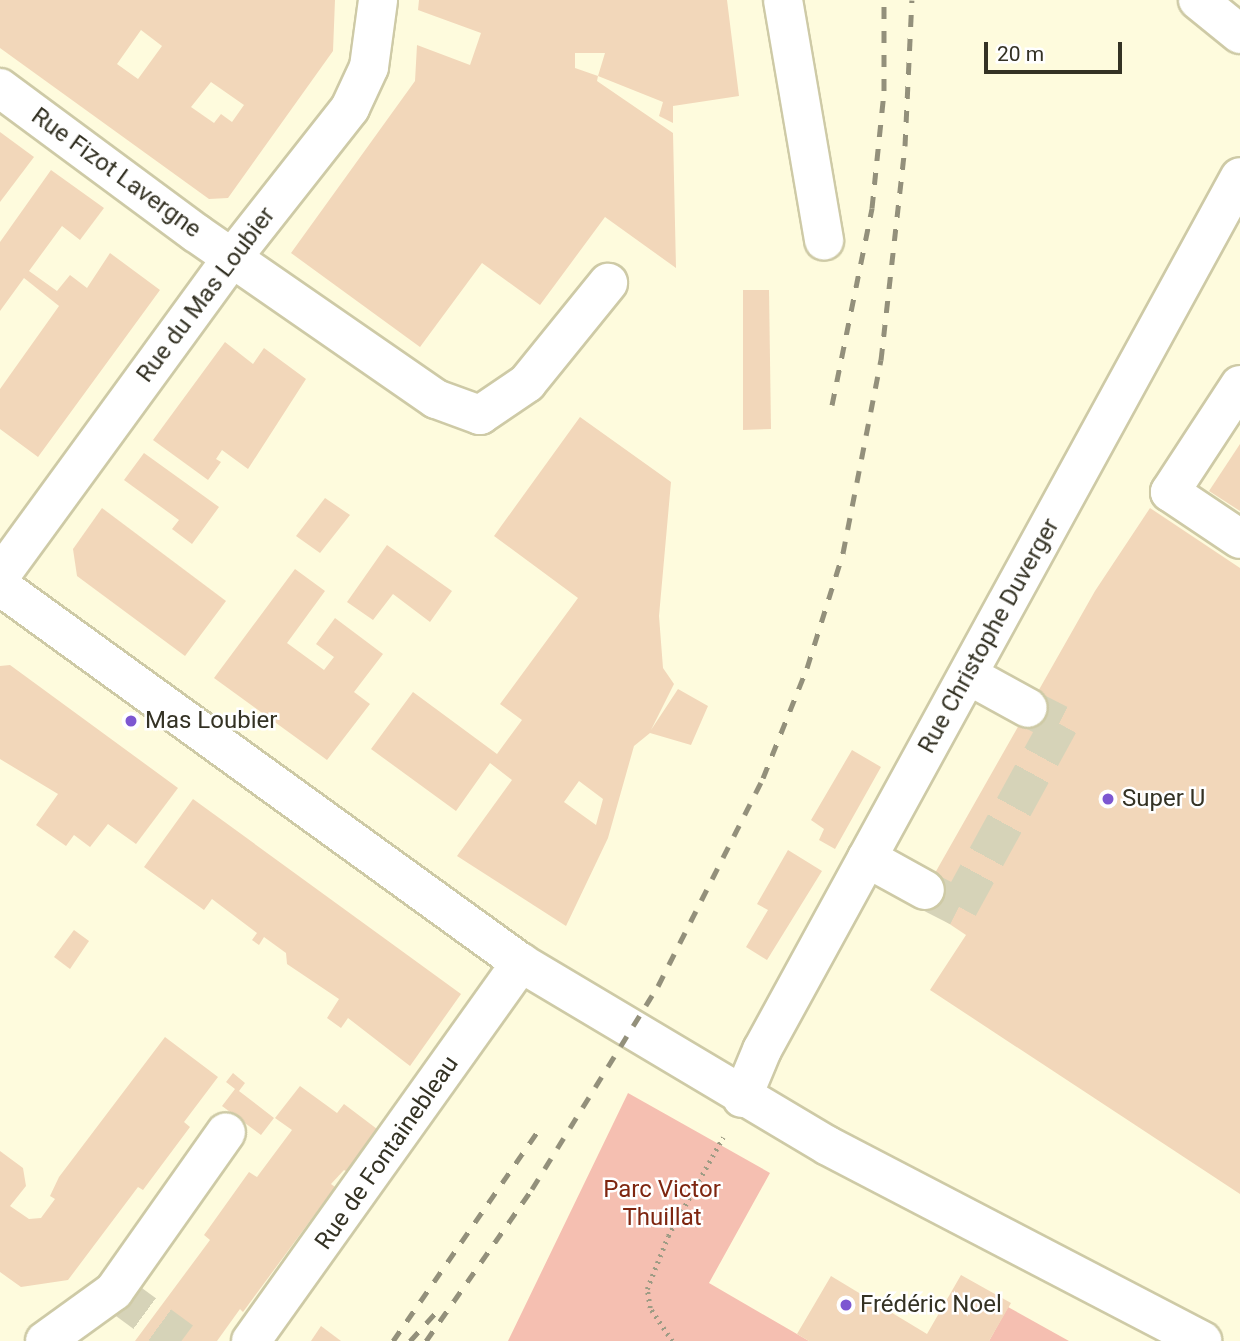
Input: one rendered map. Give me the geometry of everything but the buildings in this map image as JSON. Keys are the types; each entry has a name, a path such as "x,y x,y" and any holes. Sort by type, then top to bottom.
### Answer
{"street":[{"name":"Rue du Mas Loubier","path":"0,576 232,258 351,108 369,66 378,0"},
{"path":"783,0 824,241"},
{"path":"1198,0 1240,34"},
{"name":"Rue Fizot Lavergne","path":"0,88 232,258 436,399 480,415 527,383 608,283"},
{"name":"Rue Christophe Duverger","path":"742,1098 762,1050 1240,177"},
{"path":"1240,384 1170,492 1240,540"},
{"path":"0,586 521,963 742,1098 954,1215 1202,1341"},
{"path":"968,675 1028,708"},
{"path":"867,858 925,890"},
{"name":"Rue de Fontainebleau","path":"251,1341 521,963"},
{"path":"45,1341 114,1291 226,1132"}],"path":[{"path":"672,1341 650,1308 647,1289 668,1236 742,1098"}],"green space":[{"name":"Parc Victor Thuillat","path":"628,1093 770,1173 709,1283 809,1341 508,1341"},
{"path":"1008,1307 1069,1341 989,1341"}],"tunnel":[{"path":"925,890 959,907 1059,724 1028,708"},
{"path":"114,1291 182,1341"}],"railway":[{"path":"832,405 872,208 884,91 884,0"},
{"path":"426,1341 532,1189 658,986 763,778 807,668 843,553 881,360 905,146 912,0"},
{"path":"393,1341 542,1125"},
{"path":"410,1341 438,1310"}],"place":[{"name":"Mas Loubier","path":"131,721"},
{"name":"Super U","path":"1108,799"},
{"name":"Frédéric Noel","path":"846,1305"}]}
